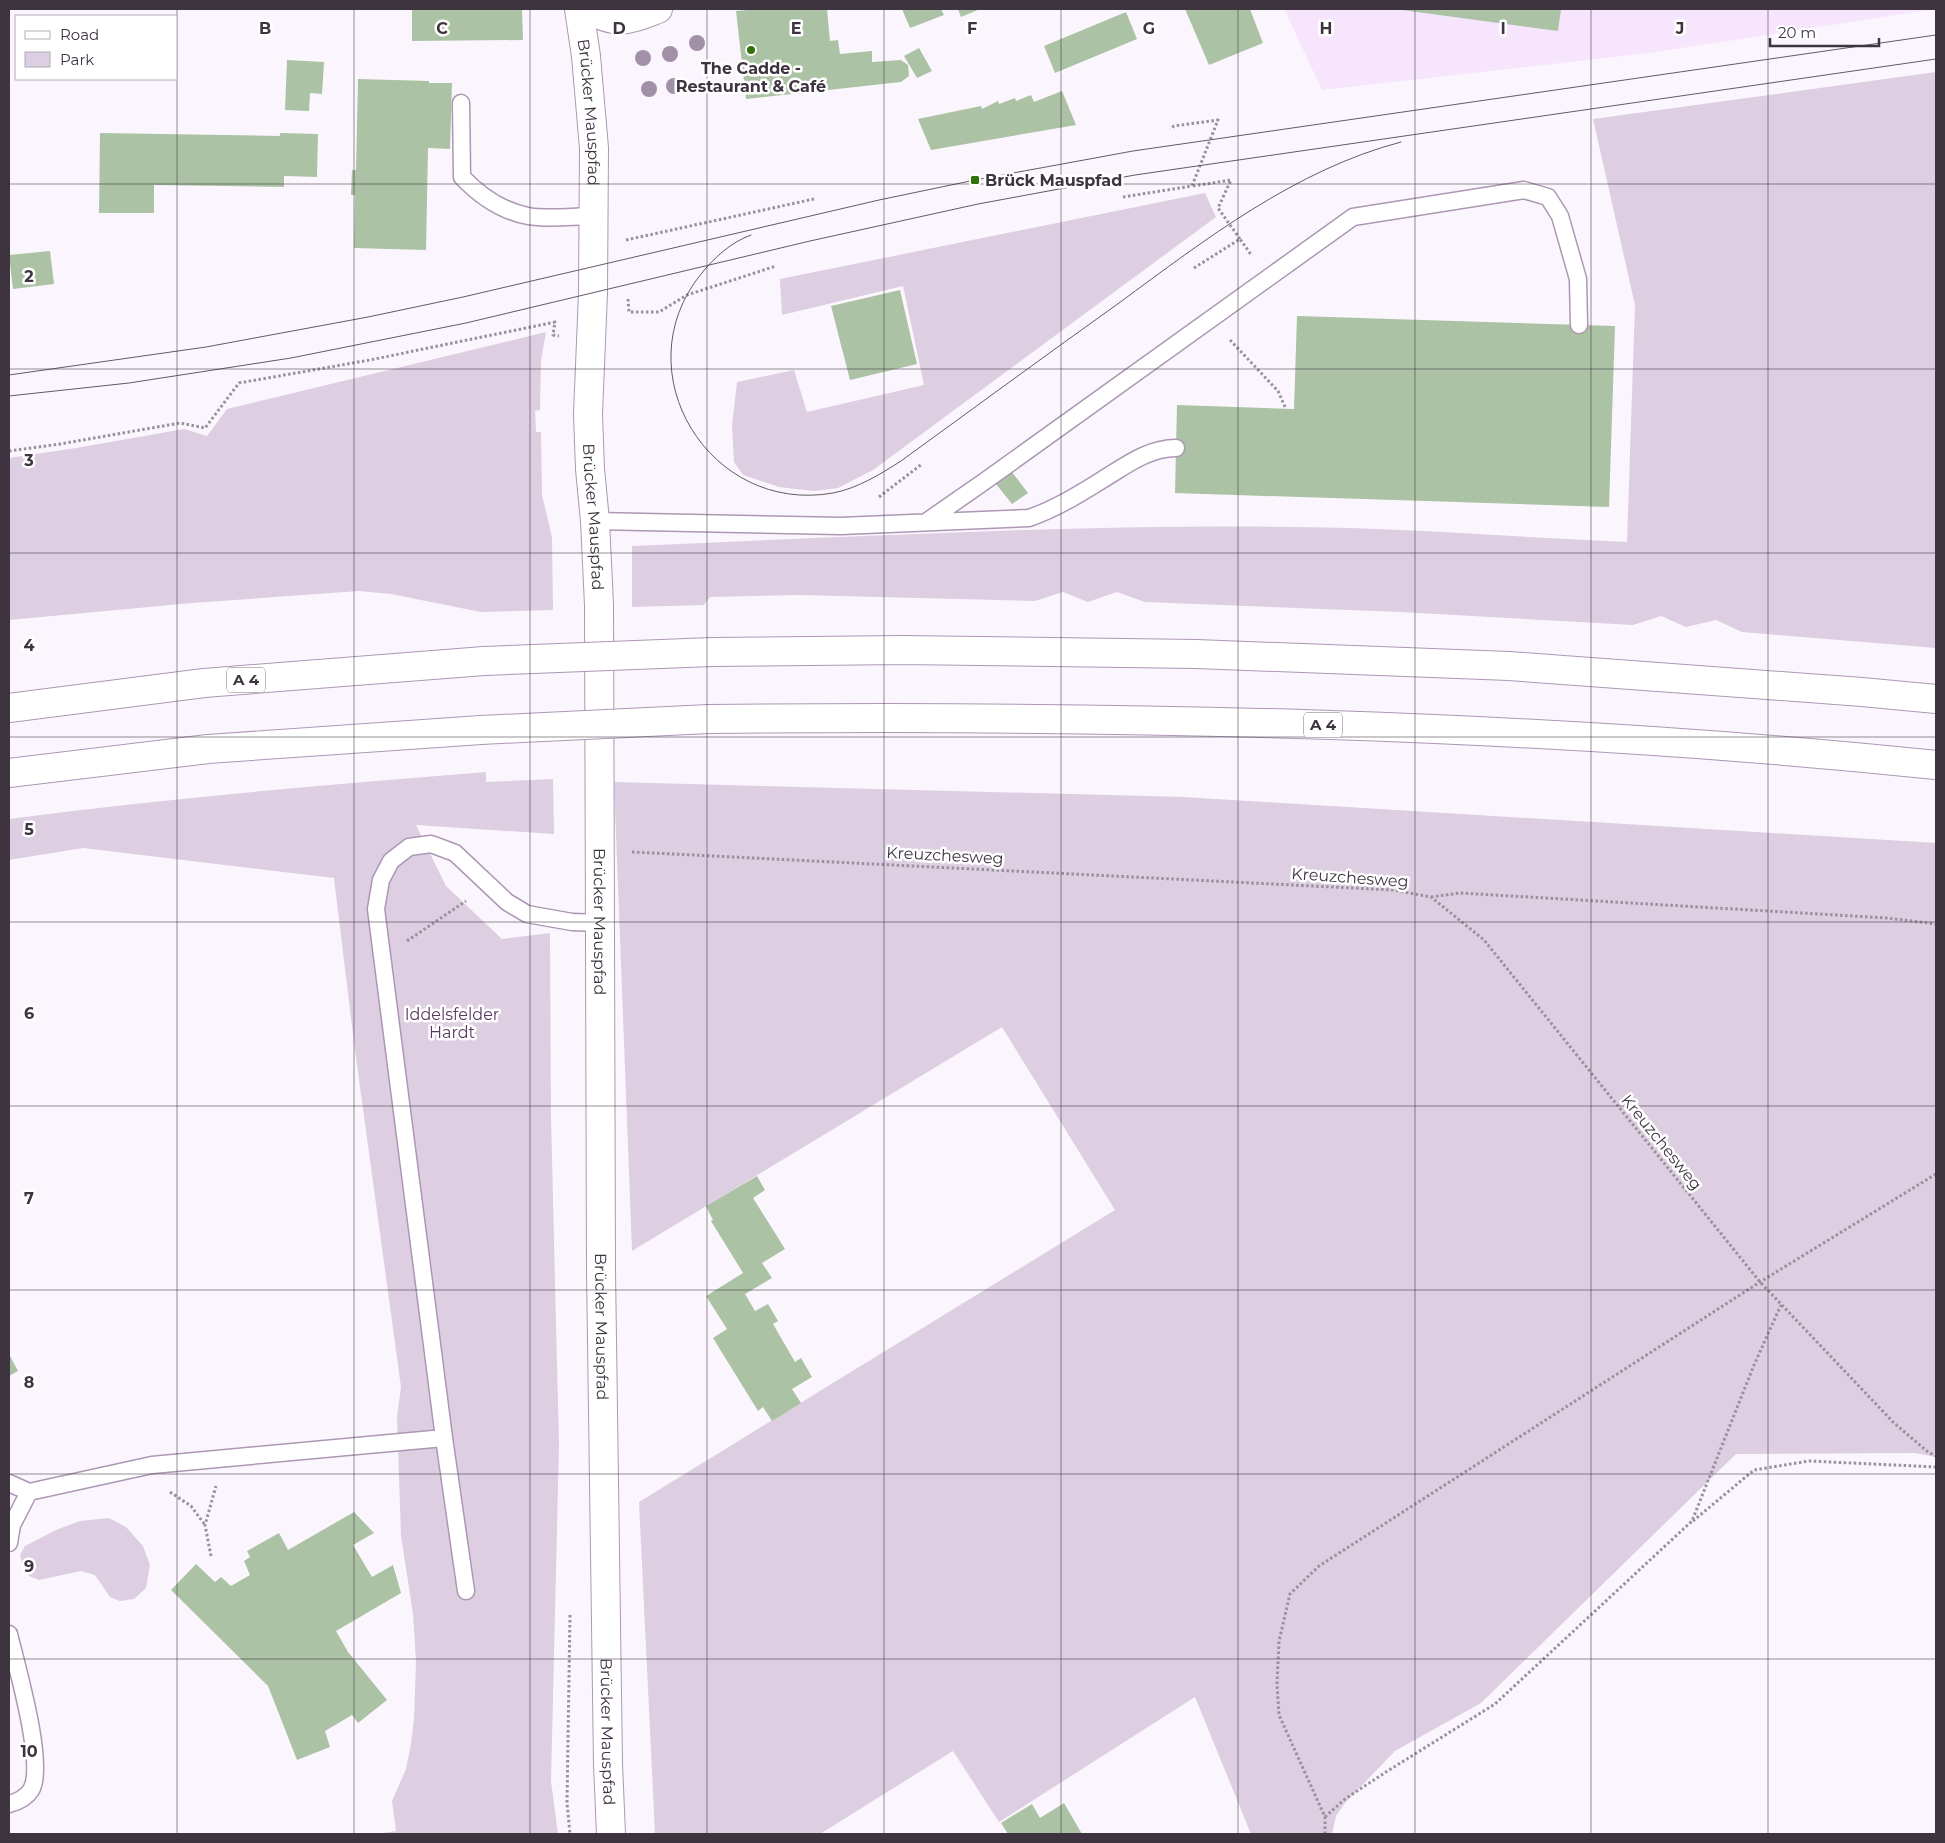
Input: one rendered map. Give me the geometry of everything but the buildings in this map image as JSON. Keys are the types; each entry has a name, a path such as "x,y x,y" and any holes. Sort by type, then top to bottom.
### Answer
{"main road":[{"name":"Brücker Mauspfad","path":"579,9 592,115 594,148 592,338 588,414 598,605 601,851 601,1270 608,1764 611,1834"},
{"path":"588,9 606,18 624,21 658,9"},
{"name":"A 4","path":"9,708 204,683 484,660 712,652 903,650 1206,654 1509,666 1936,699"},
{"name":"A 4","path":"9,773 208,749 482,730 709,719 906,717 1191,720 1476,730 1837,756 1936,766"}],"lane":[{"path":"461,103 462,177 476,192 498,206 529,216 594,216"},
{"path":"926,522 1353,217 1524,190 1548,197 1560,216 1578,280 1579,324"},
{"path":"595,521 841,526 1029,518 1050,511 1069,501 1135,460 1154,451 1176,448"},
{"path":"466,1592 444,1438 376,909 381,880 392,861 409,847 431,844 455,853 507,902 527,914 572,922 601,923"},
{"path":"9,1483 29,1492 152,1465 444,1438"},
{"path":"9,1543 12,1524 29,1492"},
{"path":"9,1634 27,1714 35,1763 35,1778 31,1789 23,1798 9,1804"}],"path":[{"path":"1170,129 1174,126 1218,120 1192,186"},
{"path":"1123,197 1231,180 1218,208 1268,277"},
{"path":"627,240 814,199"},
{"path":"1194,268 1240,240"},
{"path":"629,312 659,312 687,295 776,266"},
{"path":"1210,320 1278,391 1286,409"},
{"path":"9,451 180,423 205,428 240,384 370,360 555,322 553,335 592,338"},
{"name":"Kreuzchesweg","path":"601,851 1394,890 1431,897 1484,940 1760,1282 1894,1423 1928,1452 1936,1456"},
{"path":"383,957 489,884"},
{"path":"1431,897 1470,893 1887,918 1936,924"},
{"path":"1325,1834 1325,1817 1279,1715 1276,1684 1279,1641 1290,1594 1319,1566 1760,1282 1936,1174"},
{"path":"1692,1521 1754,1365 1781,1305"},
{"path":"205,1526 219,1478 237,1457"},
{"path":"1325,1817 1346,1799 1386,1772 1495,1704 1692,1521 1754,1470 1809,1461 1936,1467"},
{"path":"132,1468 191,1506 205,1526 211,1556"}],"shaded area":[{"path":"1284,9 1936,9 1649,53 1322,90"}],"green space":[{"path":"1936,72 1936,648 1742,632 1716,620 1686,627 1661,616 1633,625 1401,612 1145,602 1117,592 1088,602 1063,592 1035,601 800,595 710,597 704,605 632,607 632,546 902,534 1172,527 1352,528 1627,542 1635,305 1593,119"},
{"path":"1205,193 1216,217 873,470 838,488 814,491 779,487 743,475 734,462 732,425 737,382 794,370 807,412 924,385 903,286 782,315 780,279"},
{"path":"546,332 541,361 540,410 535,411 536,432 541,432 542,495 552,537 553,610 481,612 391,594 359,591 192,603 9,620 9,458 184,429 207,436 227,409"},
{"name":"Iddelsfelder Hardt","path":"486,772 486,782 553,779 554,834 416,825 446,886 502,939 550,933 551,1118 559,1444 551,1781 558,1834 377,1834 396,1831 392,1801 406,1769 411,1744 416,1662 413,1614 401,1536 397,1417 401,1387 354,1043 334,878 83,848 9,860 9,819 187,798"},
{"path":"614,782 1184,797 1936,843 1936,1457 1915,1453 1736,1454 1481,1703 1395,1751 1345,1803 1336,1816 1332,1834 1251,1834 1195,1697 999,1822 953,1751 820,1834 655,1834 639,1502 1115,1210 1002,1027 632,1251"},
{"path":"109,1518 126,1527 143,1546 150,1565 146,1588 134,1599 120,1601 110,1597 95,1575 81,1571 39,1580 29,1576 23,1567 20,1555 25,1546 56,1530 80,1521"}],"tram line":[{"path":"9,375 206,347 368,317 463,297 879,200 1133,151 1936,35"},
{"path":"9,396 129,383 291,358 466,323 810,241 978,204 1135,175 1936,59"},
{"path":"751,235 730,246 711,262 701,274 679,312 671,353 676,392 691,428 716,459 749,482 789,494 833,493 860,484 901,461 1185,255 1253,209 1288,188 1324,170 1362,154 1401,142"}],"place":[{"name":"The Cadde - Restaurant & Café","path":"751,50"},
{"name":"Brück Mauspfad","path":"975,180"}]}
